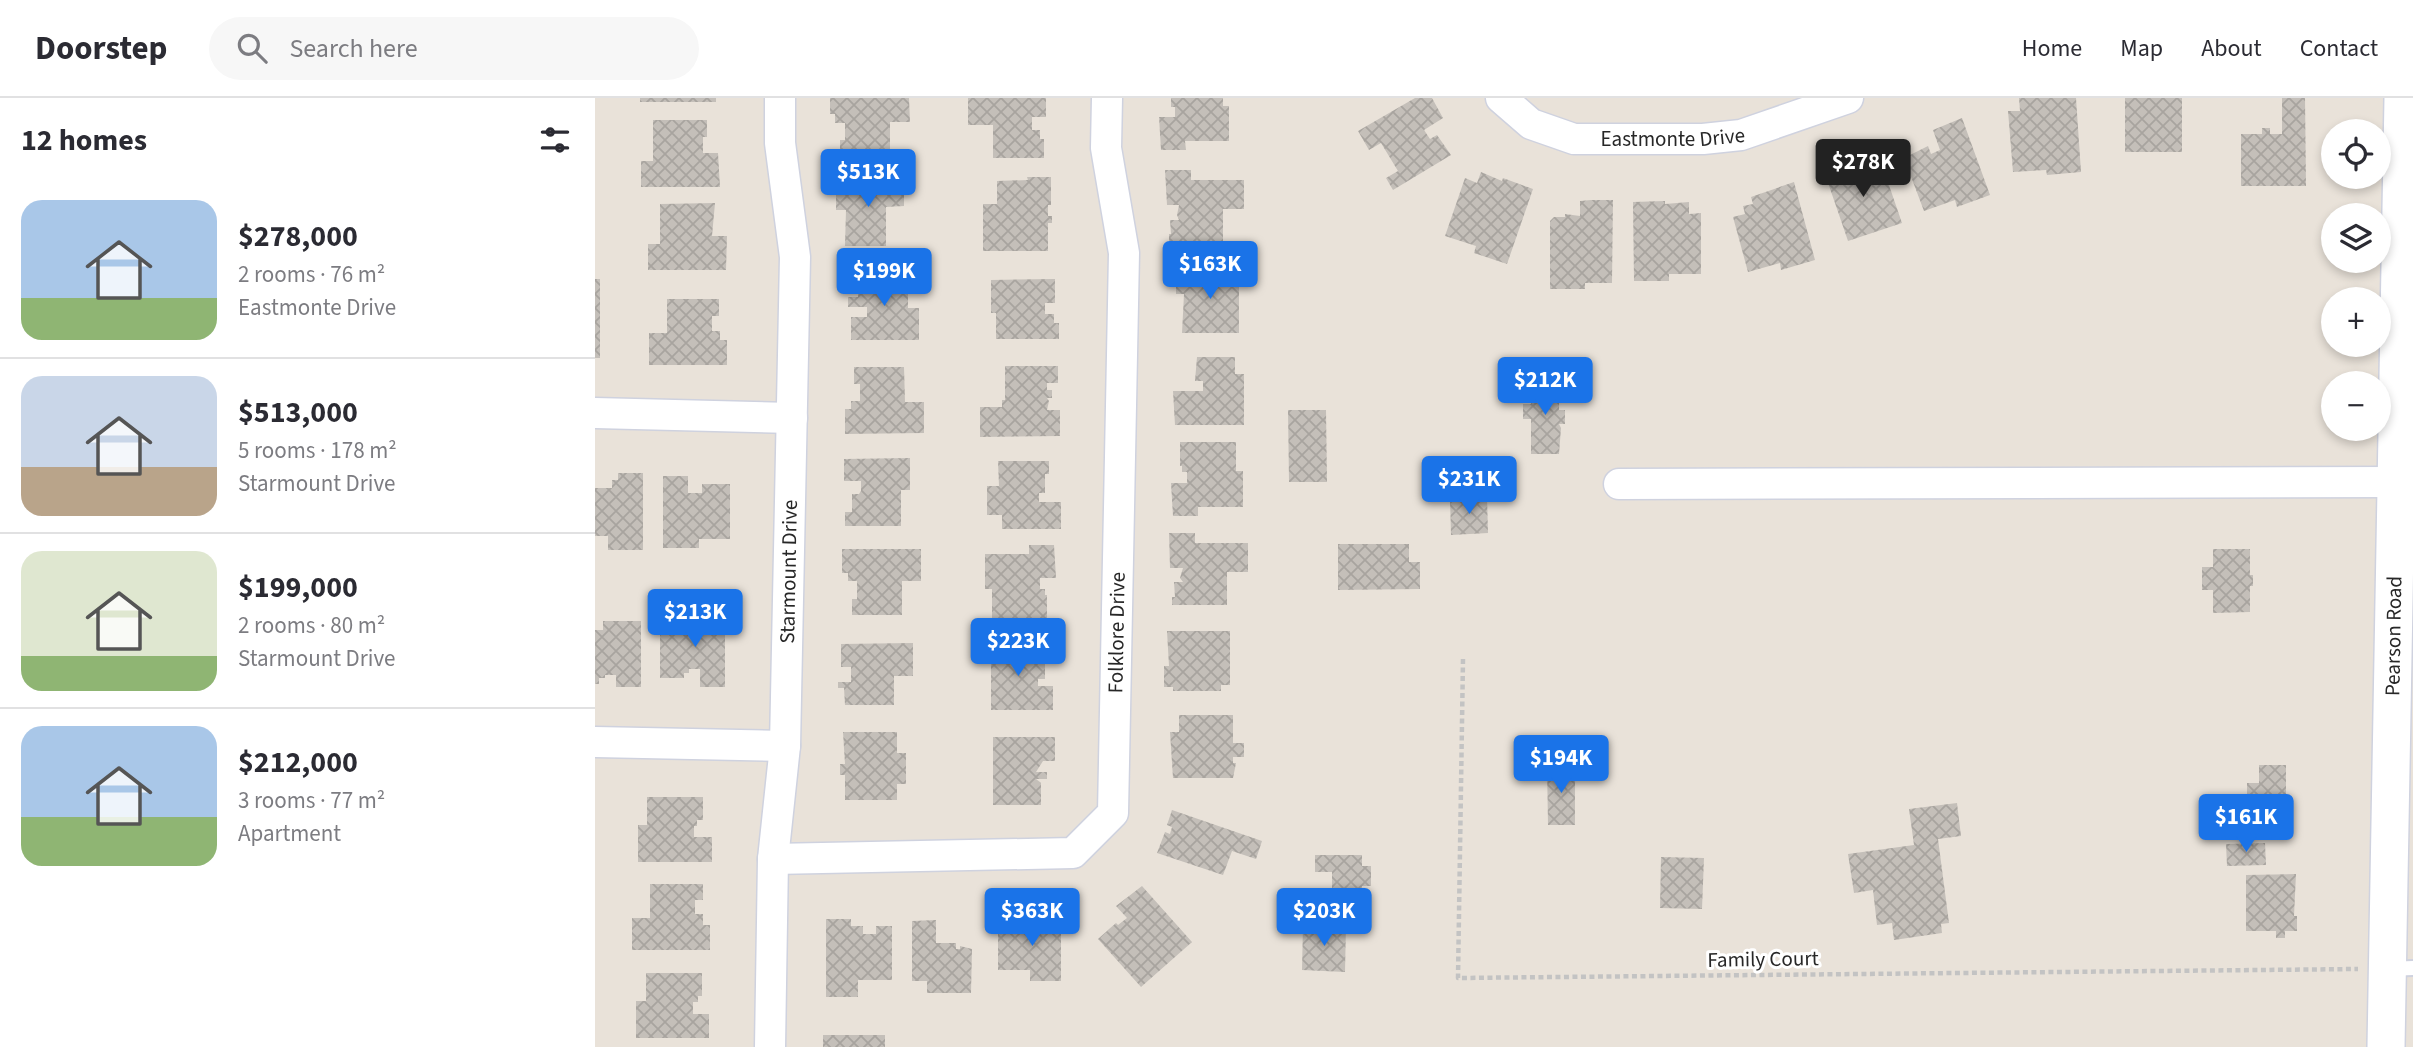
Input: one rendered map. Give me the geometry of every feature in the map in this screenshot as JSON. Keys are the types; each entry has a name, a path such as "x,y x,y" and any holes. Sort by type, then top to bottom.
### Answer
{"street":[{"name":"Starmount Drive","path":"770,1047 773,859 785,746 795,257 780,143 781,98"},
{"name":"Folklore Drive","path":"773,859 1073,853 1113,813 1124,253 1106,149 1107,98"},
{"name":"Eastmonte Drive","path":"1501,98 1531,124 1574,139 1703,139 1741,135 1848,98"},
{"name":"Pearson Road","path":"2386,1047 2400,969 2403,608 2397,482 2403,98"},
{"path":"595,413 792,418"},
{"path":"1619,484 2397,482"},
{"path":"595,742 785,746"}],"path":[{"name":"Family Court","path":"1463,659 1458,978 2400,969"}],"building":[{"path":"640,98 716,98 716,102 640,102"},
{"path":"830,98 909,98 910,122 890,122 890,156 840,156 840,140 845,140 845,123 835,123 835,114 830,114"},
{"path":"968,98 1046,98 1046,117 1032,117 1032,130 1040,130 1040,139 1044,139 1044,158 993,158 993,125 968,125"},
{"path":"1171,98 1223,98 1223,106 1229,106 1229,141 1185,141 1186,150 1161,150 1159,117 1175,117"},
{"path":"1415,98 1432,98 1443,118 1424,130 1430,139 1437,135 1451,155 1393,190 1386,178 1398,171 1381,143 1369,150 1358,131"},
{"path":"2019,98 2076,98 2081,172 2047,175 2046,170 2013,172 2008,111 2020,111"},
{"path":"2125,98 2182,98 2182,152 2125,152"},
{"path":"2282,98 2305,98 2306,186 2241,186 2241,134 2262,134 2262,128 2270,128 2270,134 2282,134"},
{"path":"1962,118 1990,195 1957,207 1955,200 1924,211 1904,158 1928,146 1931,154 1940,150 1933,130"},
{"path":"653,120 707,120 703,153 718,153 720,187 641,187 641,161 653,161"},
{"path":"1865,162 1867,167 1881,162 1902,223 1848,241 1825,174"},
{"path":"1165,170 1191,170 1191,180 1244,180 1244,209 1223,209 1223,242 1169,242 1170,220 1179,220 1179,205 1167,205"},
{"path":"1481,172 1533,189 1507,264 1474,253 1476,246 1445,236 1465,178 1477,183"},
{"path":"1027,177 1051,177 1051,205 1048,205 1048,216 1052,216 1052,223 1048,223 1048,251 983,251 983,204 997,204 997,181 1028,180"},
{"path":"904,180 904,206 886,207 886,246 845,246 846,210 836,210 836,181"},
{"path":"1794,182 1815,260 1781,270 1780,263 1748,272 1733,217 1745,214 1743,206 1753,204 1751,197"},
{"path":"1613,200 1612,283 1585,283 1585,289 1550,289 1550,221 1554,217 1565,217 1565,214 1580,216 1580,201"},
{"path":"1665,201 1665,204 1689,202 1689,214 1701,213 1701,274 1669,274 1669,281 1634,281 1633,202"},
{"path":"715,203 712,236 727,236 726,270 648,270 648,244 660,244 660,204"},
{"path":"1176,270 1239,270 1239,333 1182,333 1184,294 1176,294"},
{"path":"851,272 908,272 908,308 919,308 919,340 851,340 851,317 867,317 867,307 848,307 848,297 858,297 858,286 851,286"},
{"path":"595,279 600,279 600,358 595,358"},
{"path":"1055,279 1055,303 1045,303 1045,314 1054,314 1054,323 1059,323 1059,339 996,339 996,313 991,313 991,280"},
{"path":"667,299 719,299 719,316 712,316 712,331 720,331 720,340 727,340 727,365 649,365 649,333 667,333"},
{"path":"1197,357 1235,357 1235,374 1244,374 1244,425 1175,425 1173,391 1203,391 1203,381 1195,381"},
{"path":"1005,366 1058,366 1058,383 1047,383 1047,390 1052,390 1052,398 1047,398 1047,410 1060,410 1060,436 980,437 980,407 1002,407 1002,400 1005,400"},
{"path":"854,367 904,367 905,402 924,402 924,433 845,434 845,409 851,409 851,401 860,401 860,384 854,384"},
{"path":"1531,379 1559,379 1559,410 1565,410 1565,424 1559,424 1559,454 1531,454 1531,419 1523,419 1523,404 1531,404"},
{"path":"1288,410 1326,410 1327,482 1289,482"},
{"path":"1180,442 1236,442 1236,471 1243,471 1243,507 1198,507 1198,516 1173,516 1171,483 1187,483 1187,472 1182,472 1180,466"},
{"path":"910,458 910,490 901,490 901,526 845,526 845,512 852,512 852,494 859,494 861,481 844,481 844,459"},
{"path":"998,461 1049,461 1049,474 1045,474 1045,493 1039,493 1039,502 1061,502 1061,529 1002,529 1002,515 987,515 987,486 999,486"},
{"path":"618,473 643,473 643,550 608,550 608,536 595,536 595,488 612,488 612,480 618,480"},
{"path":"663,476 688,476 688,493 702,493 702,484 730,484 730,539 699,539 699,548 663,548"},
{"path":"1487,496 1488,533 1451,535 1450,498"},
{"path":"1169,533 1195,533 1195,543 1248,543 1248,572 1227,572 1227,605 1172,605 1172,597 1175,597 1174,582 1183,582 1180,578 1183,568 1170,568"},
{"path":"1338,544 1409,544 1409,562 1420,562 1420,589 1338,590"},
{"path":"1029,545 1054,545 1056,578 1040,578 1040,589 1045,589 1047,595 1047,619 992,619 992,589 985,589 985,554 1029,554"},
{"path":"842,549 921,549 921,581 902,581 902,615 852,615 852,599 857,599 857,581 848,581 848,573 842,573"},
{"path":"2213,549 2250,549 2250,575 2253,575 2253,586 2250,586 2250,612 2213,613 2213,590 2202,590 2202,567 2213,567"},
{"path":"688,614 725,614 725,687 700,687 700,669 689,669 689,673 684,673 684,678 660,678 660,623 688,623"},
{"path":"603,621 641,621 641,687 616,687 616,675 605,675 605,678 599,678 599,684 595,684 595,630 603,630"},
{"path":"1167,631 1230,631 1230,685 1221,685 1221,691 1173,691 1173,687 1164,687 1164,666 1169,666"},
{"path":"991,642 1038,642 1038,663 1045,663 1045,679 1038,679 1038,686 1053,686 1053,710 991,710"},
{"path":"913,643 913,676 894,676 894,705 845,705 844,688 838,688 838,682 851,682 851,667 841,667 841,644"},
{"path":"1179,715 1233,715 1233,743 1244,743 1244,757 1233,757 1233,763 1236,763 1233,778 1173,778 1170,732 1179,732"},
{"path":"843,732 897,732 897,753 906,753 906,784 897,784 897,800 845,800 845,775 840,775 840,764 845,764"},
{"path":"993,737 1055,737 1055,761 1043,761 1036,772 1047,772 1047,779 1036,779 1041,783 1041,805 993,805"},
{"path":"2259,765 2286,765 2290,824 2267,824 2267,813 2259,813 2259,801 2247,801 2247,783 2259,783"},
{"path":"1547,766 1575,766 1575,825 1548,825"},
{"path":"647,797 703,797 703,820 697,820 694,837 712,837 712,862 638,862 638,825 647,825"},
{"path":"1957,803 1961,836 1938,839 1949,923 1941,924 1942,933 1894,940 1892,923 1877,925 1873,890 1854,893 1848,854 1914,845 1909,809"},
{"path":"2202,809 2237,809 2237,839 2202,838"},
{"path":"1172,810 1262,841 1256,859 1232,851 1223,875 1157,853 1165,832 1170,834 1172,827 1167,825"},
{"path":"2265,843 2266,865 2227,866 2226,844"},
{"path":"1315,855 1362,855 1362,866 1371,866 1371,886 1362,886 1362,898 1332,898 1332,872 1315,872"},
{"path":"1661,857 1704,858 1702,909 1660,908"},
{"path":"2296,874 2294,916 2297,916 2297,931 2285,931 2285,938 2276,938 2276,931 2246,931 2246,875"},
{"path":"650,884 703,884 703,900 695,900 695,914 703,914 703,925 710,925 710,950 632,950 632,918 650,918"},
{"path":"1142,886 1192,942 1141,987 1098,939 1116,923 1118,925 1127,918 1116,906"},
{"path":"1037,916 1061,916 1061,981 1030,981 1030,970 998,970 998,925 1037,925"},
{"path":"826,919 851,919 851,926 863,926 863,934 876,934 876,926 892,926 892,980 858,980 858,997 826,997"},
{"path":"936,920 936,943 956,943 956,949 960,949 960,946 972,949 971,993 927,993 927,981 912,981 912,921"},
{"path":"1303,924 1346,925 1345,972 1302,970"},
{"path":"646,973 702,973 702,996 698,996 698,1002 693,1002 693,1014 709,1014 709,1038 636,1038 636,1001 646,1001"},
{"path":"823,1035 885,1035 885,1047 823,1047"}]}
